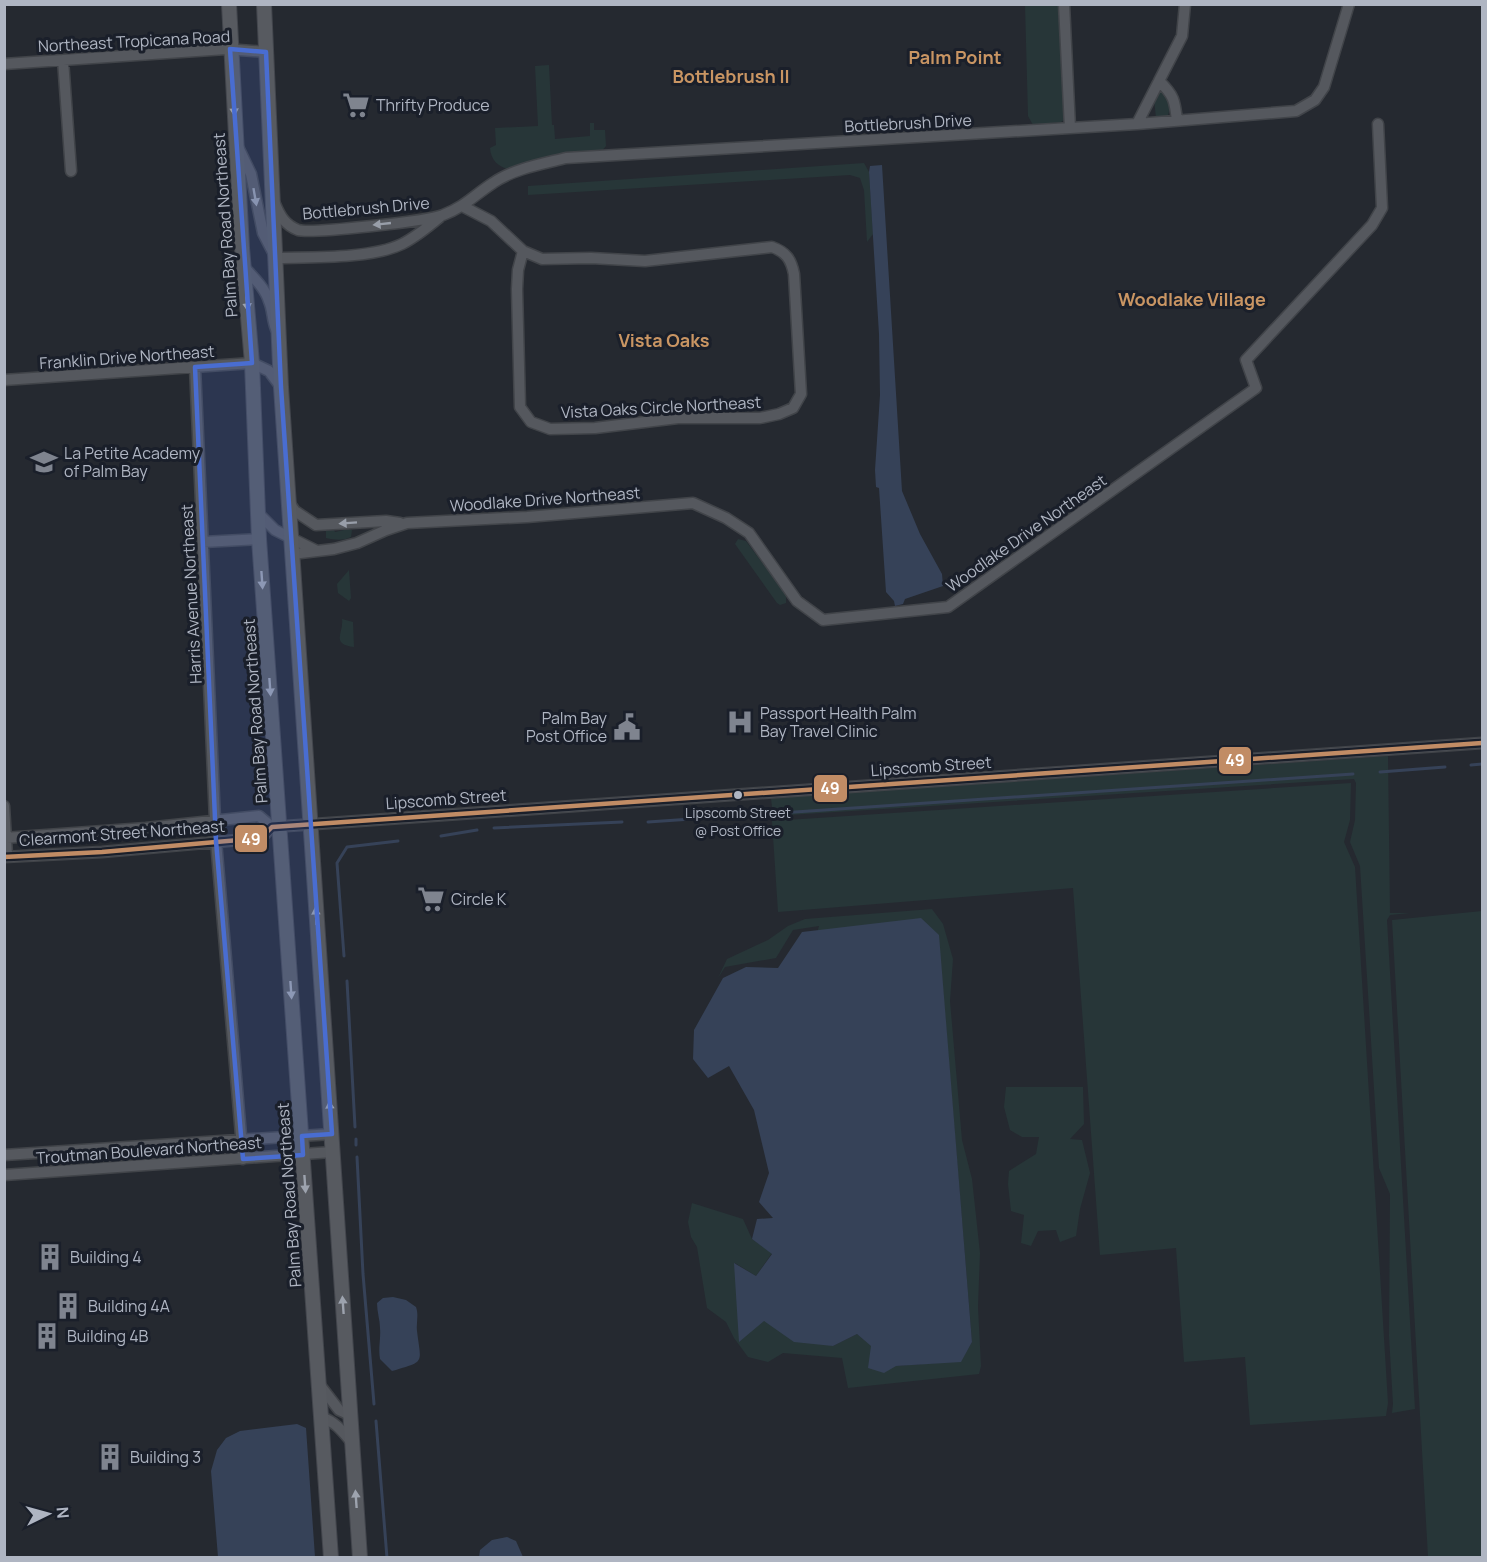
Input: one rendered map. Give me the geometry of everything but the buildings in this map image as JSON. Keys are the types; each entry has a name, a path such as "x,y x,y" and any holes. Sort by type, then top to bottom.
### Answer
{"main road":[{"name":"Palm Bay Road Northeast","path":"228,4 252,363 259,539 276,827 302,1136 331,1557"},
{"path":"264,4 281,387 360,1557"}],"street":[{"path":"1065,4 1070,128"},
{"path":"1137,124 1182,36 1185,4"},
{"name":"Bottlebrush Drive","path":"273,201 280,216 288,224 301,231 440,217 464,207 494,182 530,167 566,158 1137,124 1296,111 1315,100 1324,87 1349,4"},
{"name":"Northeast Tropicana Road","path":"4,64 230,49 266,52"},
{"path":"63,60 71,171"},
{"path":"1159,81 1171,92 1175,102 1177,121"},
{"name":"Woodlake Drive Northeast","path":"288,500 295,511 316,525 527,517 693,503 726,518 749,533 797,601 823,620 948,606 1256,388 1246,360 1372,225 1382,208 1377,124"},
{"path":"236,143 251,174 263,233 276,258"},
{"name":"Vista Oaks Circle Northeast","path":"464,207 490,221 523,251 542,259 591,258 645,261 772,247 784,251 791,262 794,274 800,395 793,408 760,418 678,418 595,428 550,429 531,422 520,407 518,270 523,251"},
{"name":"Bottlebrush Drive","path":"276,258 368,253 399,245 420,234 440,217"},
{"path":"244,267 260,284 270,301 271,318 279,334"},
{"path":"252,363 269,371 281,387"},
{"name":"Franklin Drive Northeast","path":"4,380 252,363"},
{"name":"Harris Avenue Northeast","path":"195,367 215,820"},
{"path":"258,513 274,530 312,550 319,551"},
{"name":"Woodlake Drive Northeast","path":"292,554 357,543 406,523"},
{"path":"203,542 259,539"},
{"name":"Lipscomb Street","path":"310,824 1482,743"},
{"path":"4,806 6,857"},
{"name":"Clearmont Street Northeast","path":"6,838 146,828 259,816 276,827"},
{"name":"Clearmont Street Northeast","path":"6,857 102,852 261,838 276,827 310,824"},
{"path":"216,841 243,1159"},
{"name":"Troutman Boulevard Northeast","path":"4,1155 332,1134"},
{"name":"Troutman Boulevard Northeast","path":"4,1175 332,1152"},
{"path":"319,1384 339,1410 350,1415"},
{"path":"321,1417 339,1427 353,1444"}],"highlighted area":[{"path":"230,49 266,52 281,387 332,1134 302,1136 303,1155 243,1159 216,841 195,367 252,363"}],"shaded area":[{"path":"1025,5 1058,5 1065,114 1061,122 1033,125 1028,116"},
{"path":"549,65 552,125 554,125 555,139 590,136 590,123 594,123 594,130 605,130 606,146 600,153 510,170 499,165 492,156 490,148 496,145 495,128 538,126 535,66"},
{"path":"1163,90 1168,104 1168,114 1167,117 1156,118 1154,99 1157,93"},
{"path":"864,163 869,172 873,234 867,242 864,190 860,178 850,175 528,195 528,186"},
{"path":"334,530 335,532 352,530 351,537 339,540 326,538 326,531"},
{"path":"738,539 746,541 786,595 786,603 780,605 777,603 735,544"},
{"path":"349,570 351,598 349,601 338,593 337,584"},
{"path":"342,619 353,622 354,647 347,646 340,641"},
{"path":"1388,756 1390,913 1410,913 1390,915 1387,920 1415,1409 1392,1413 1389,1336 1390,1194 1379,1168 1360,866 1350,842 1355,820 1356,783 1354,779 773,816 771,798"},
{"path":"1351,783 1350,820 1344,842 1355,867 1388,1403 1386,1416 1250,1425 1245,1357 1184,1362 1176,1248 1100,1255 1073,888 778,912 772,821"},
{"path":"932,909 943,924 953,959 950,1001 962,1140 972,1179 980,1253 978,1307 981,1366 979,1374 848,1388 842,1358 783,1353 768,1362 748,1357 726,1322 707,1308 697,1247 691,1237 688,1222 692,1203 743,1219 752,1239 772,1253 756,1276 735,1263 764,1321 833,1346 857,1334 896,1366 961,1361 972,1342 941,967 811,954 819,926 793,930 776,958 725,967 718,978 727,959 768,940 788,926 805,919"},
{"path":"1482,911 1482,1557 1428,1557 1392,920"},
{"path":"1006,1087 1083,1087 1084,1124 1070,1139 1082,1140 1090,1173 1080,1209 1076,1236 1060,1242 1056,1230 1038,1231 1031,1246 1021,1243 1024,1215 1011,1211 1009,1171 1036,1154 1039,1137 1022,1137 1010,1130 1004,1107"}],"water":[{"path":"882,165 902,491 920,534 942,574 943,586 905,599 903,604 895,606 894,601 886,592 879,488 876,487 875,470 880,395 879,334 869,172 870,166"},
{"path":"921,918 939,935 972,1342 961,1362 896,1366 884,1373 868,1368 871,1346 857,1334 833,1346 794,1342 764,1321 739,1342 734,1263 756,1276 772,1254 752,1239 757,1219 773,1218 759,1202 769,1173 754,1110 729,1066 708,1078 693,1059 694,1030 723,978 746,967 778,968 802,932"},
{"path":"393,1297 406,1300 416,1307 420,1356 416,1363 392,1371 380,1359 380,1325 377,1303 383,1298"},
{"path":"297,1424 306,1428 315,1557 218,1557 211,1471 217,1450 226,1438 240,1431"},
{"path":"507,1537 516,1541 523,1557 479,1557 480,1550 492,1540"}],"waterway":[{"path":"1471,765 1482,764"},
{"path":"1380,772 1445,767"},
{"path":"648,822 1353,774"},
{"path":"494,828 622,822"},
{"path":"441,836 477,830"},
{"path":"344,956 337,863 347,847 398,841"},
{"path":"347,981 355,1127"},
{"path":"356,1139 356,1145"},
{"path":"357,1157 363,1274 374,1404"},
{"path":"376,1421 387,1558"}],"transit line":[{"name":"49","path":"4,857 102,852 261,838 272,827 1482,743"}],"place":[{"name":"Thrifty Produce","path":"356,105"},
{"name":"La Petite Academy of Palm Bay","path":"44,462"},
{"name":"Passport Health Palm Bay Travel Clinic","path":"740,722"},
{"name":"Palm Bay Post Office","path":"627,727"},
{"name":"Lipscomb Street @ Post Office","path":"738,795"},
{"name":"Circle K","path":"431,899"},
{"name":"Building 4","path":"50,1257"},
{"name":"Building 4A","path":"68,1306"},
{"name":"Building 4B","path":"47,1336"},
{"name":"Building 3","path":"110,1457"}],"district":[{"name":"Palm Point","path":"955,57"},
{"name":"Bottlebrush II","path":"731,76"},
{"name":"Woodlake Village","path":"1192,299"},
{"name":"Vista Oaks","path":"664,340"}]}
